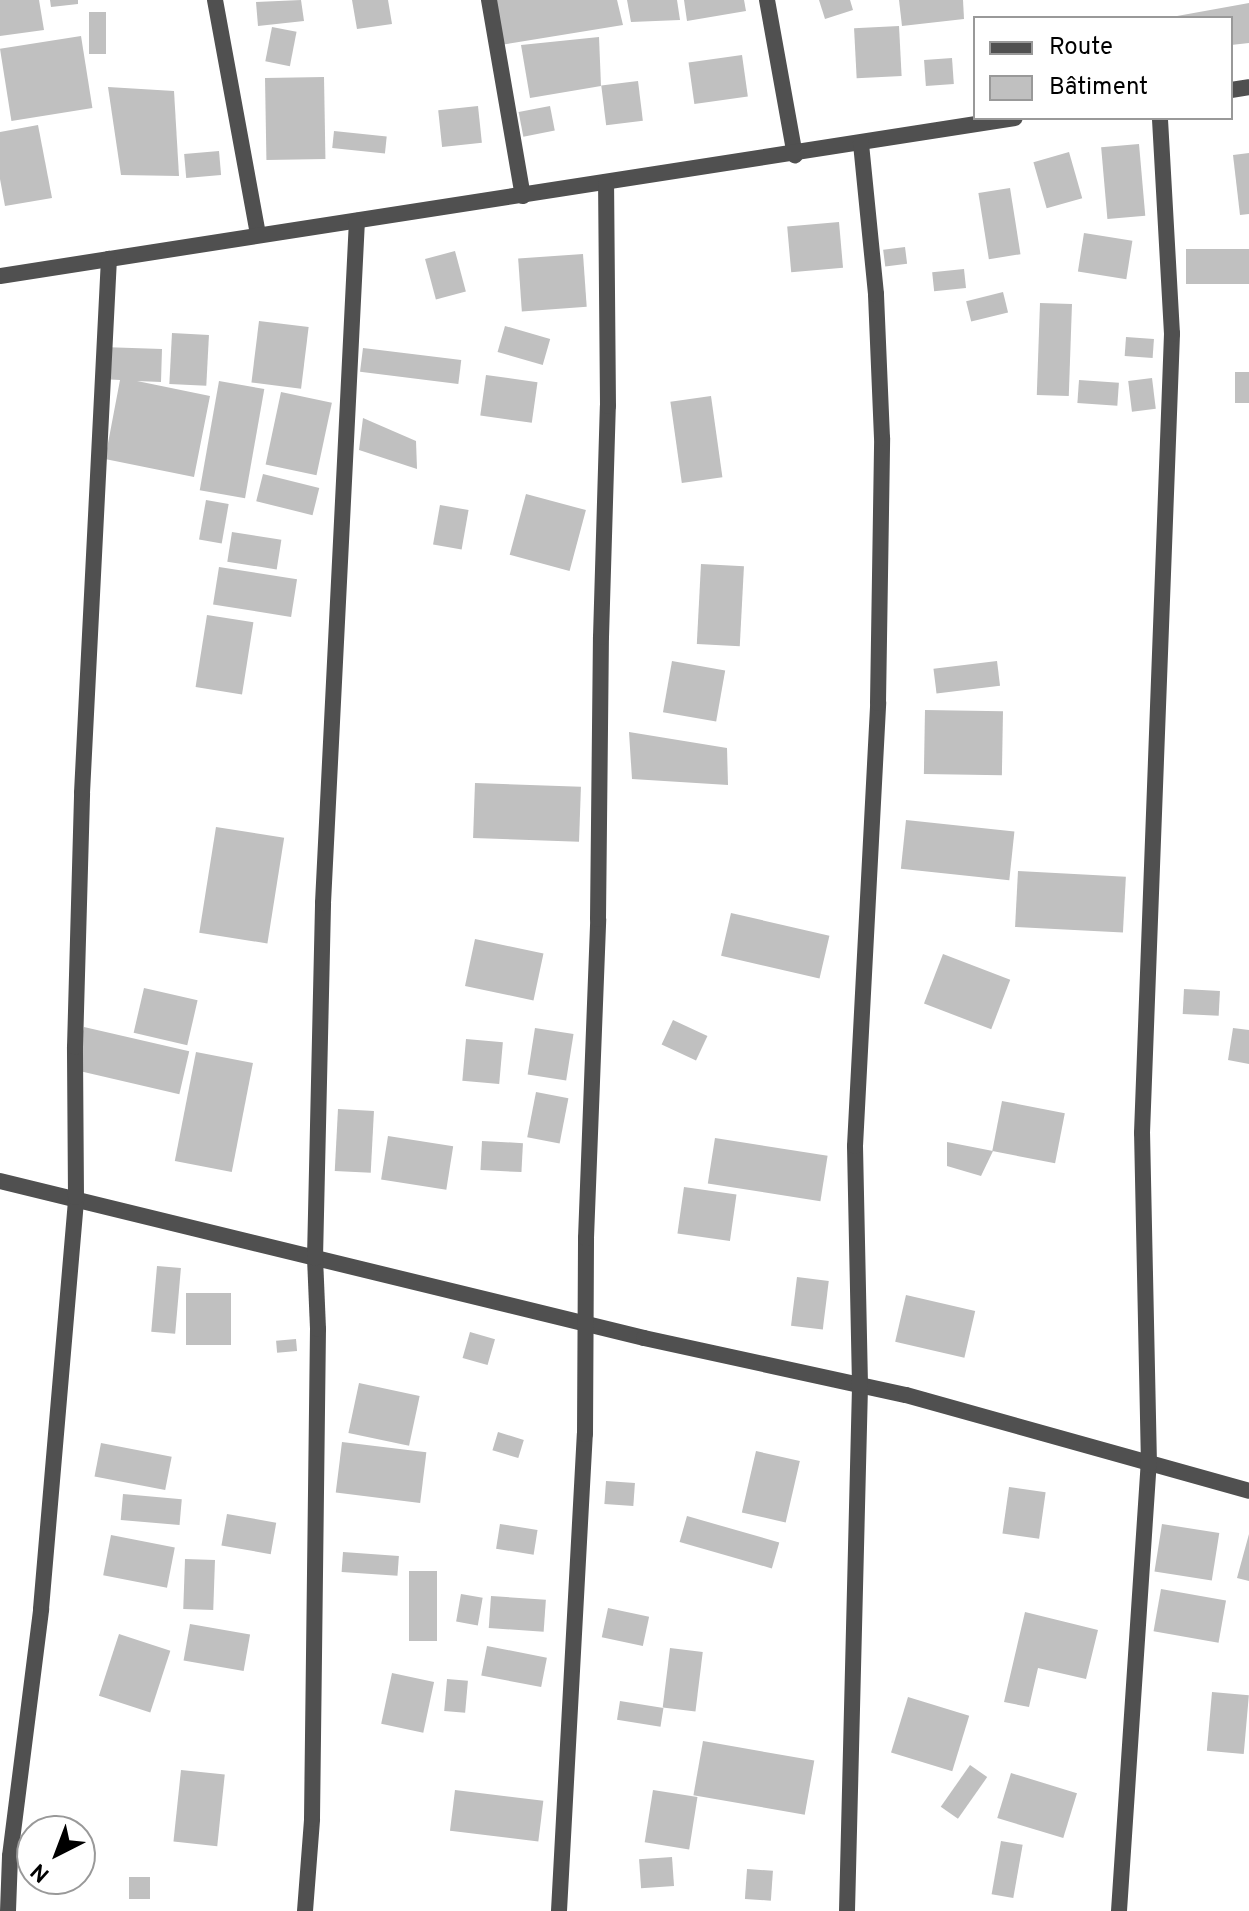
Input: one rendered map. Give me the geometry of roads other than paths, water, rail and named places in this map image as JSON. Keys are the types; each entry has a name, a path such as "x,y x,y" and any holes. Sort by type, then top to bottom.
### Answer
{"street":[{"path":"215,0 258,235"},
{"path":"489,0 523,196"},
{"path":"767,0 795,155"},
{"path":"0,276 795,155 1003,120"},
{"path":"1119,1911 1149,1465 1142,1133 1172,334 1160,120"},
{"path":"847,1911 860,1385 855,1146 878,703 882,438 876,294 861,143"},
{"path":"559,1911 585,1434 586,1238 598,919 608,406 606,182"},
{"path":"305,1911 312,1819 318,1344 315,1258 323,903 357,221"},
{"path":"8,1911 10,1856 41,1609 76,1197 75,1047 82,793 109,259"},
{"path":"0,1181 587,1323 960,1409 1249,1491"}]}
